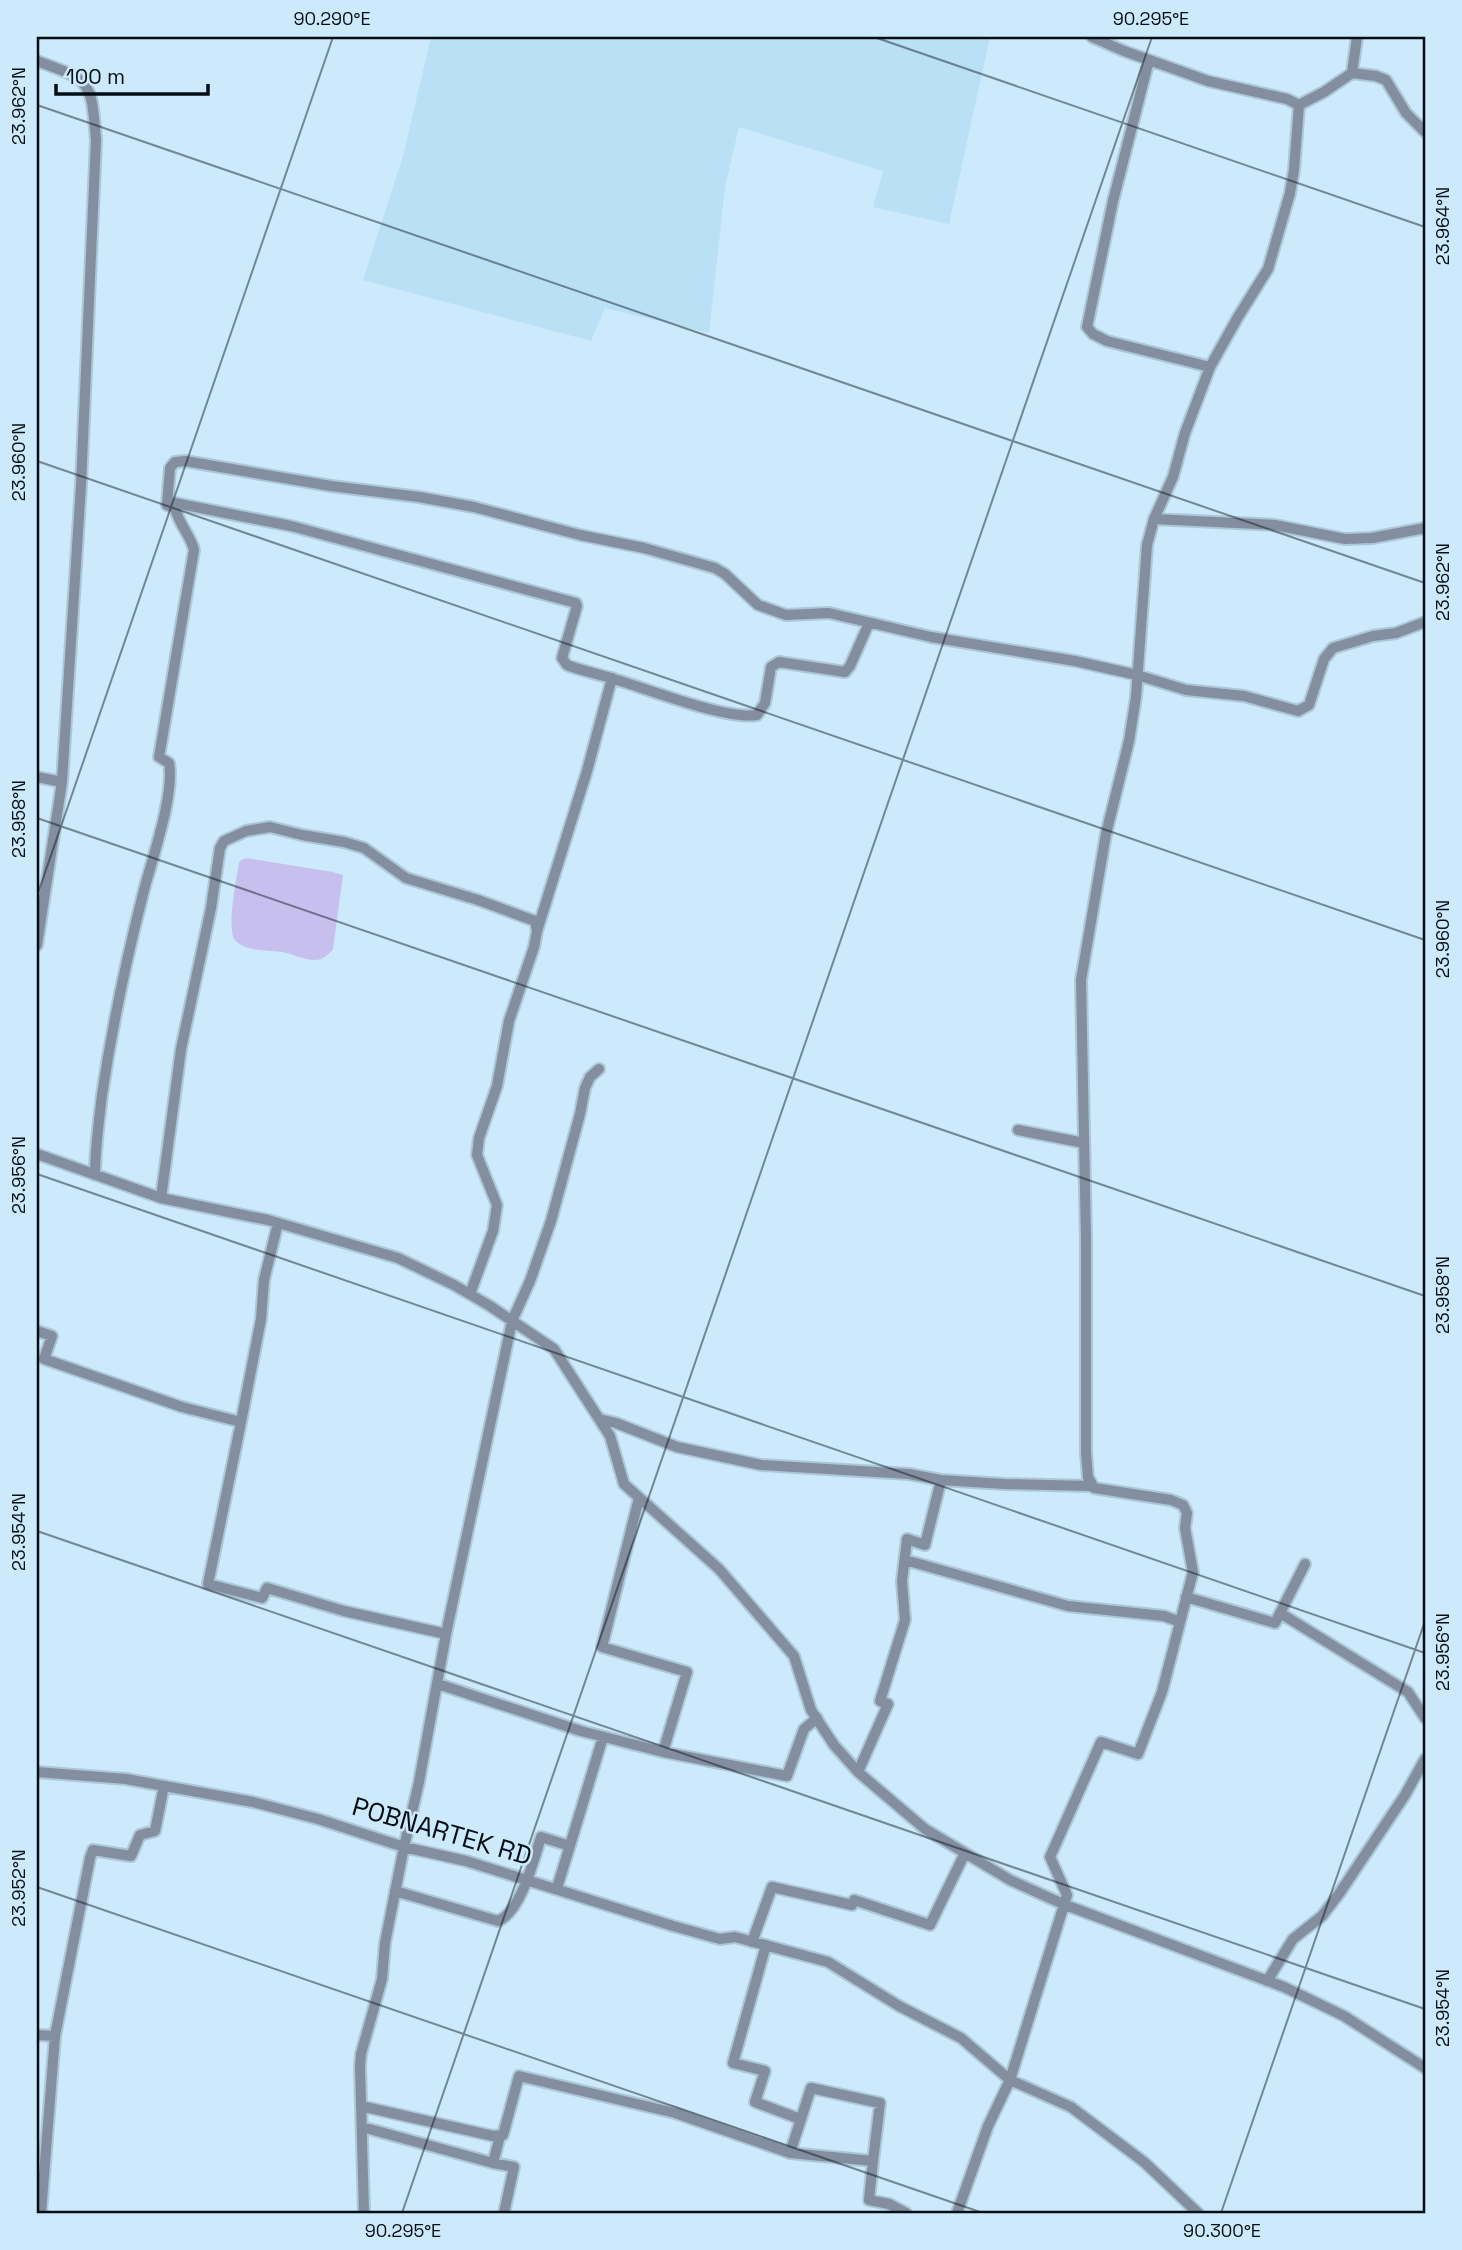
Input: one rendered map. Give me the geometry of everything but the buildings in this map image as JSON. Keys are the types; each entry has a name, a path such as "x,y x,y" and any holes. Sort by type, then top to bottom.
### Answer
{"street":[{"path":"1092,37 1209,81 1287,99 1299,105"},
{"path":"1352,73 1357,37"},
{"path":"1149,60 1113,201 1087,327 1093,334 1107,341 1210,367"},
{"path":"37,61 79,78 88,86 93,103 96,140 81,485 62,782 37,945"},
{"path":"1299,105 1352,73 1377,76 1386,80 1406,113 1425,132"},
{"path":"1091,1486 1086,1453 1081,980 1106,834 1129,741 1146,573 1145,559 1154,519 1173,477 1185,433 1210,367 1268,269 1285,216 1292,182 1299,105"},
{"path":"95,1175 98,1127 117,1003 167,799 170,768 169,764 159,757 194,550 175,508 167,505 172,463 179,461 474,507 580,536 645,548 706,565 725,574 758,605 786,615 830,613 930,637 1075,661 1137,675 1186,690 1244,696 1298,711 1309,705 1324,659 1332,648 1373,636 1396,633 1425,622"},
{"path":"167,501 291,526 576,603 562,658 569,666 734,714 758,715 765,703 771,667 779,662 845,672 869,622"},
{"path":"1154,519 1275,525 1345,539 1372,538 1425,528"},
{"path":"470,1294 493,1231 497,1205 477,1155 479,1138 497,1086 509,1021 587,771 612,678"},
{"path":"37,777 62,782"},
{"path":"161,1198 181,1049 211,908 220,848 224,841 246,831 270,827 344,842 364,848 406,878 535,921 537,931"},
{"path":"37,853 50,856"},
{"path":"364,2213 361,2054 382,1979 385,1943 419,1782 446,1634 512,1321 530,1281 551,1221 580,1114 584,1088 590,1077 599,1069"},
{"path":"1018,1130 1084,1143"},
{"path":"37,1154 161,1198 278,1223 398,1258 470,1294 512,1321 554,1349 610,1436 624,1483 719,1569 794,1656 811,1710 834,1745 858,1772 925,1829 1010,1880 1063,1904 1267,1981 1344,2016 1425,2068"},
{"path":"278,1223 264,1280 261,1319 208,1584 262,1598 267,1588 344,1611 446,1634"},
{"path":"37,1331 52,1336 44,1359 146,1395 241,1422"},
{"path":"599,1419 677,1447 761,1465 909,1474 941,1480 1004,1485 1091,1486 1096,1490 1164,1498 1186,1508 1185,1528 1193,1572 1162,1692 1138,1754 1101,1742 1050,1857 1067,1895 1010,2080 988,2126 957,2213"},
{"path":"858,1772 888,1704 880,1701 905,1620 902,1581 907,1539 925,1545 941,1480"},
{"path":"639,1498 603,1647 687,1672 663,1752"},
{"path":"905,1560 1068,1606 1164,1616 1180,1622"},
{"path":"1186,1597 1275,1623 1305,1564"},
{"path":"1280,1613 1408,1692 1425,1718"},
{"path":"438,1684 603,1737 663,1752 787,1776 804,1729 817,1718"},
{"path":"557,1888 603,1737"},
{"path":"1267,1981 1293,1939 1322,1916 1339,1894 1405,1795 1425,1759"},
{"name":"POBNARTEK RD","path":"37,1772 126,1779 266,1806 318,1819 404,1847 466,1861 673,1926 720,1939 735,1937 828,1962 899,2006 961,2038 1010,2080 1071,2107 1143,2162 1198,2213"},
{"path":"41,2213 55,2036 93,1850 131,1856 140,1835 155,1831 164,1786"},
{"path":"395,1891 498,1922 511,1912 527,1879 541,1837 570,1846"},
{"path":"752,1942 772,1886 852,1905 854,1900 930,1925 965,1853"},
{"path":"766,1945 733,2063 765,2071 755,2102 800,2119"},
{"path":"37,2035 55,2036"},
{"path":"493,2162 500,2136 503,2135 509,2119 519,2076 675,2113 790,2153 873,2161"},
{"path":"790,2153 811,2088 880,2103 869,2200 889,2204 906,2213"},
{"path":"361,2106 500,2136"},
{"path":"362,2127 514,2167 504,2213"}],"shaded area":[{"path":"431,37 990,37 949,224 873,207 883,171 739,127 725,187 709,333 605,308 591,341 363,280 403,156"},
{"path":"247,858 343,875 333,949 327,955 311,960 282,952 251,949 235,940 232,925 234,891 239,863"}]}
